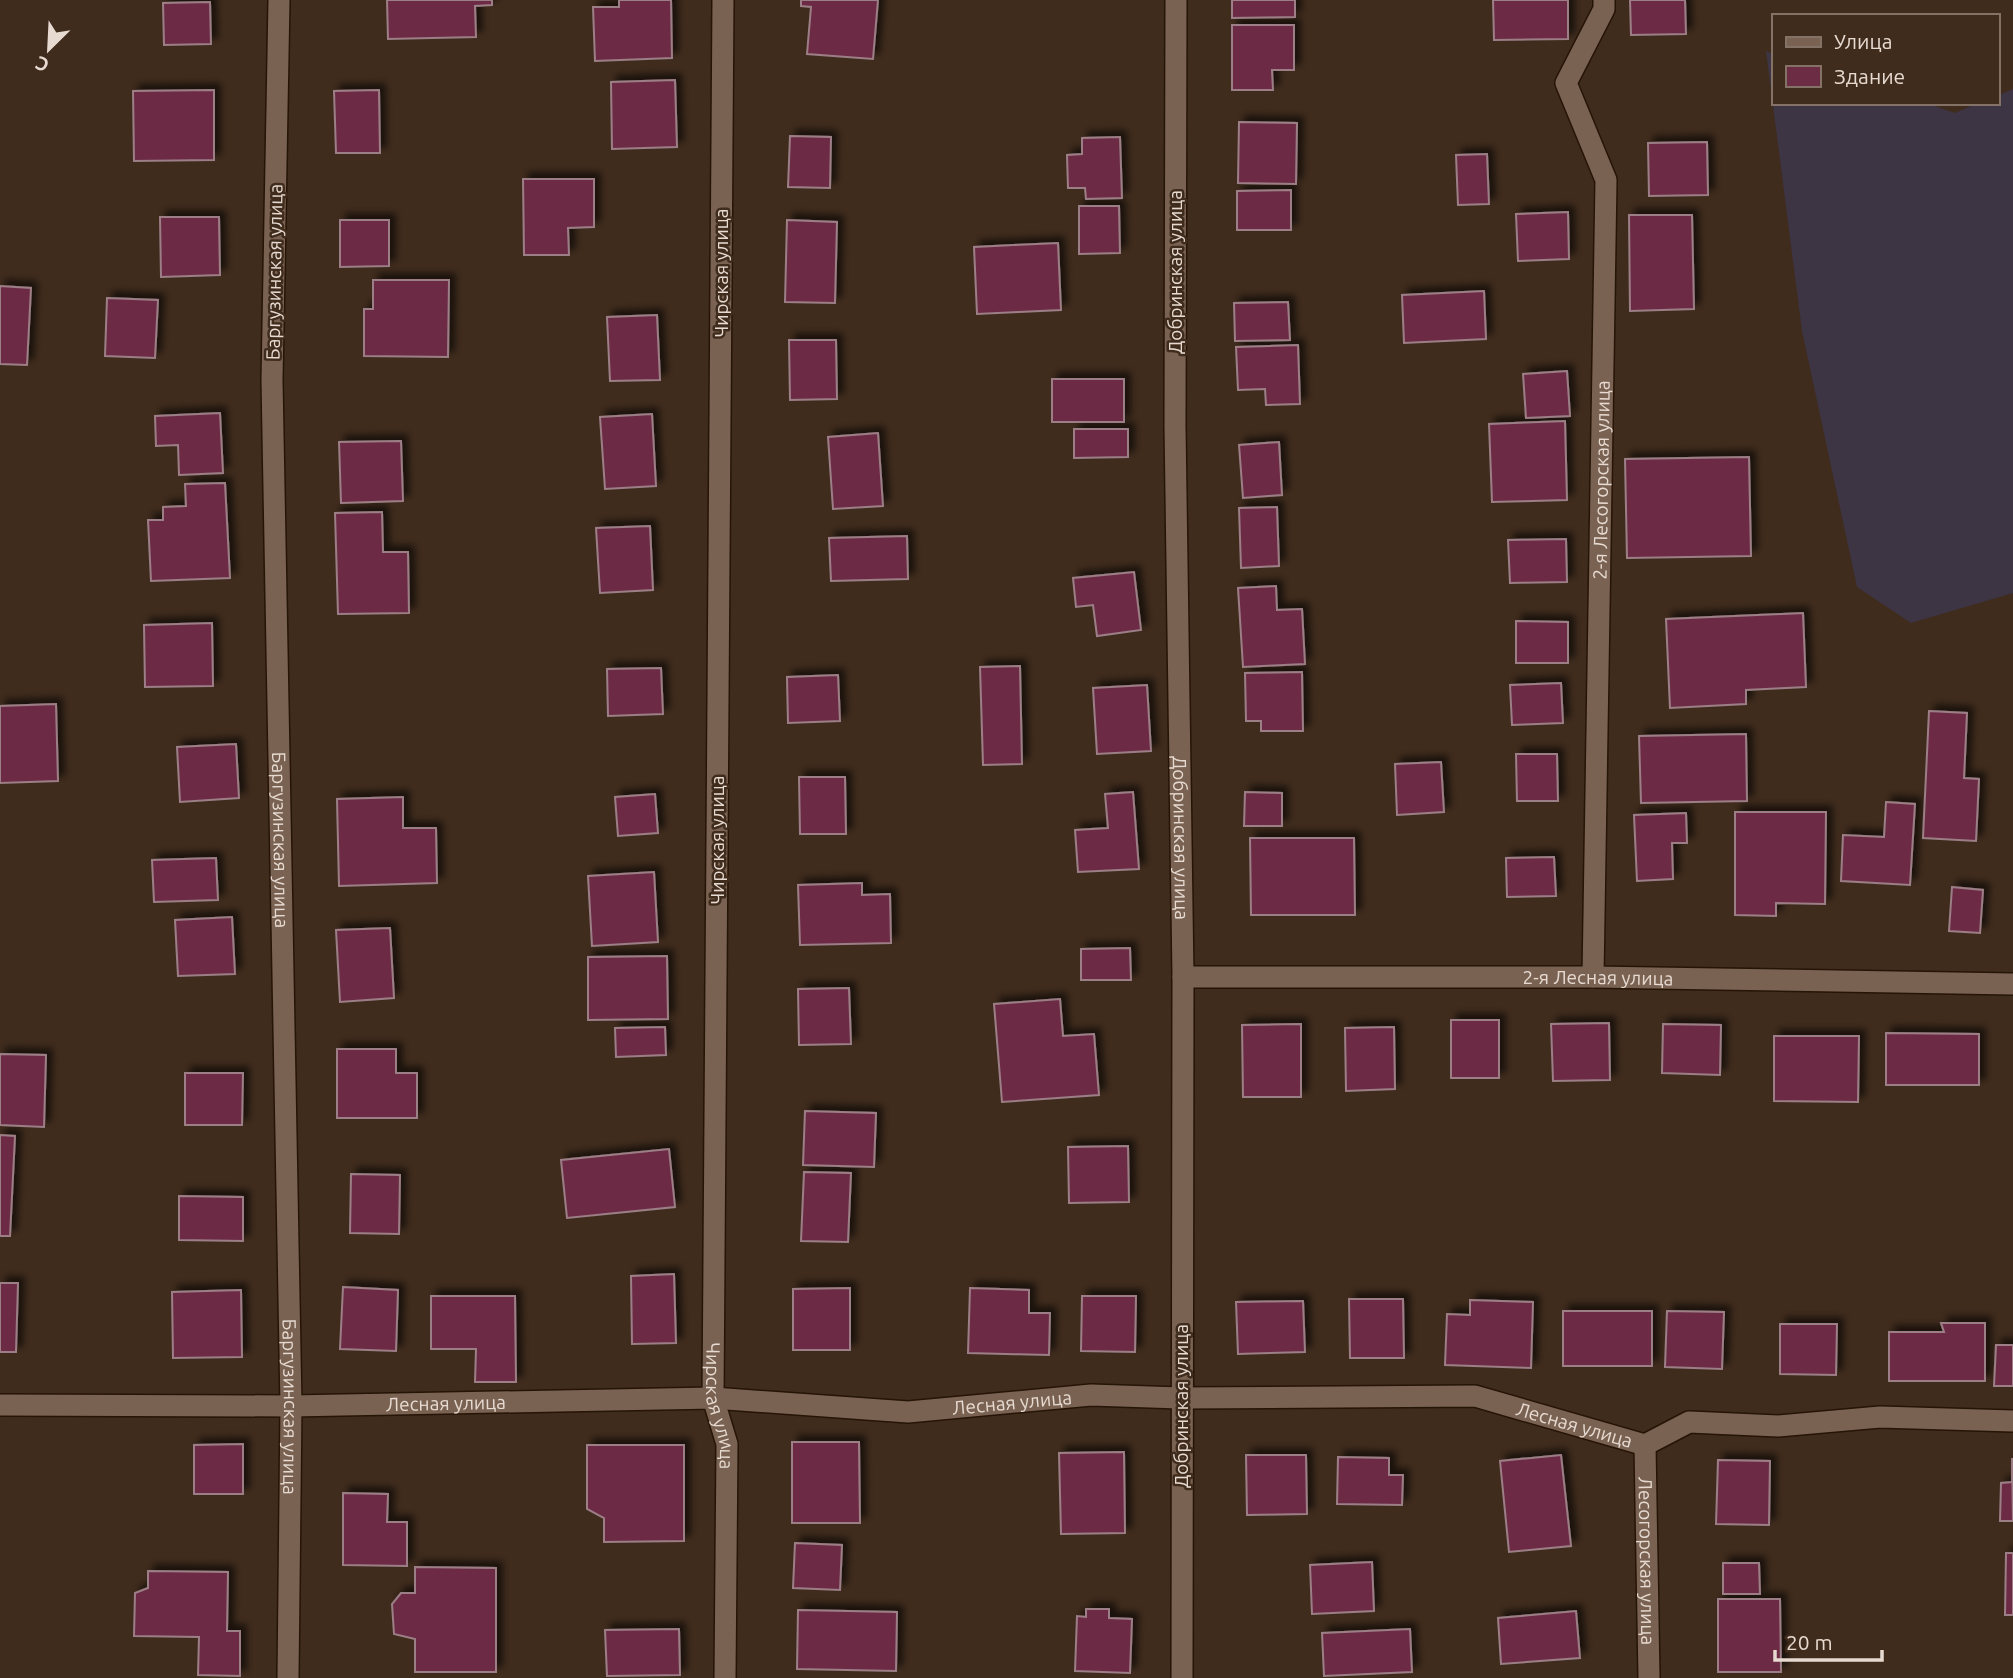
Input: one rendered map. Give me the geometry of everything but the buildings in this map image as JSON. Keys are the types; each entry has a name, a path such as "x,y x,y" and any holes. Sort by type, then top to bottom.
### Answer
{"street":[{"name":"Баргузинская улица","path":"279,0 272,380 291,1406 288,1678"},
{"name":"Чирская улица","path":"723,0 713,1398 727,1444 725,1678"},
{"name":"Добринская улица","path":"1176,0 1175,426 1183,977 1180,1398 1182,1678"},
{"name":"2-я Лесогорская улица","path":"1592,977 1606,180 1566,83 1604,9 1604,0"},
{"name":"2-я Лесная улица","path":"1183,977 1592,977 2013,985"},
{"name":"Лесная улица","path":"0,1405 291,1406 713,1398 908,1412 1091,1395 1180,1398 1475,1396 1645,1445 1689,1422 1778,1426 1880,1416 2013,1421"},
{"name":"Лесогорская улица","path":"1645,1445 1649,1678"}],"shaded area":[{"path":"1766,51 1772,54 1772,98"},
{"path":"2013,89 2013,593 1911,623 1857,587 1802,331 1773,105 1932,105 1955,113 1973,105 1999,105 1999,95"}]}
